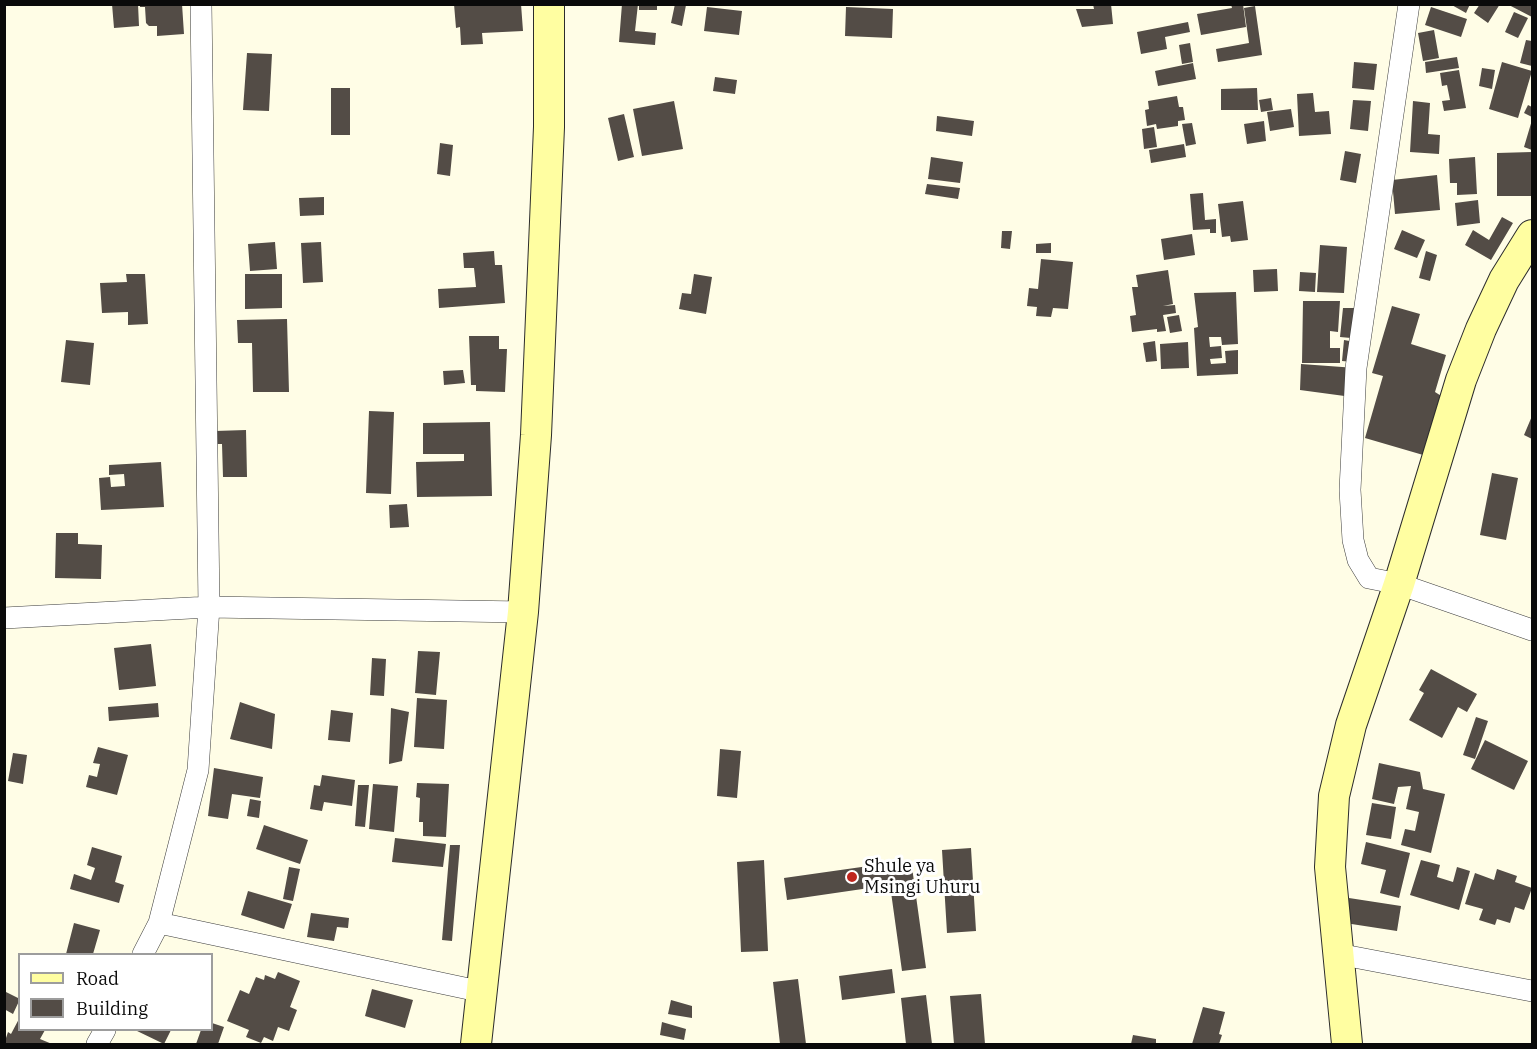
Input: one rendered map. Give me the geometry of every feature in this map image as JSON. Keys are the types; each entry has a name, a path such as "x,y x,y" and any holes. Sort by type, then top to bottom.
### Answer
{"street":[{"path":"144,953 159,923 198,770 209,607 201,4"},
{"path":"476,1044 523,612 537,412 549,127 549,4"},
{"path":"1409,4 1356,368 1350,490 1353,540 1358,560 1369,578 1399,584 1533,630"},
{"path":"1347,1044 1330,867 1334,796 1351,725 1399,584 1461,380 1480,329 1504,280 1533,235"},
{"path":"4,618 209,607 523,612"},
{"path":"159,923 483,992"},
{"path":"1338,954 1533,991"}],"building":[{"path":"112,4 138,4 139,26 114,28"},
{"path":"140,4 182,4 184,34 157,36 157,26 149,26 146,23 145,7 140,7"},
{"path":"454,4 521,4 523,31 482,33 483,44 461,45 460,27 456,28"},
{"path":"622,4 638,4 635,31 656,33 655,45 619,42"},
{"path":"639,4 657,4 657,10 639,10"},
{"path":"675,4 686,5 682,26 671,23"},
{"path":"1093,4 1111,4 1113,24 1082,27 1076,9 1094,9"},
{"path":"1231,4 1243,4 1246,27 1201,35 1197,14 1232,8"},
{"path":"1450,4 1470,4 1466,13"},
{"path":"1480,4 1500,4 1488,23 1474,13"},
{"path":"1507,4 1532,4 1532,17"},
{"path":"1255,6 1262,55 1218,62 1216,49 1249,43 1244,8"},
{"path":"707,7 742,11 739,35 704,31"},
{"path":"846,7 893,9 892,38 845,36"},
{"path":"1431,7 1467,19 1461,37 1425,25"},
{"path":"1514,12 1528,18 1518,38 1505,32"},
{"path":"1188,22 1190,32 1165,37 1167,49 1141,54 1137,32"},
{"path":"1434,30 1439,58 1423,61 1418,33"},
{"path":"1526,40 1532,41 1532,66 1520,63"},
{"path":"1190,43 1193,62 1182,64 1179,45"},
{"path":"247,53 272,54 269,111 243,110"},
{"path":"1457,57 1459,68 1426,73 1425,62"},
{"path":"1354,62 1377,64 1374,90 1352,88"},
{"path":"1502,62 1532,71 1518,118 1489,109"},
{"path":"1193,63 1196,79 1158,86 1155,71"},
{"path":"1482,68 1495,70 1492,89 1479,86"},
{"path":"1459,70 1466,108 1444,111 1442,101 1450,100 1447,85 1442,86 1440,73"},
{"path":"715,77 737,80 735,94 713,91"},
{"path":"331,88 350,88 350,135 331,135"},
{"path":"1257,88 1258,110 1221,110 1221,89"},
{"path":"1313,93 1315,112 1329,111 1331,134 1299,136 1297,94"},
{"path":"1177,96 1179,107 1183,107 1185,120 1178,121 1178,126 1157,129 1156,124 1147,126 1145,110 1149,109 1148,101"},
{"path":"1271,98 1273,110 1261,112 1259,100"},
{"path":"1353,100 1371,101 1368,131 1350,129"},
{"path":"674,101 683,149 642,156 633,109"},
{"path":"1413,101 1430,103 1428,134 1440,135 1439,154 1410,152"},
{"path":"1528,105 1532,107 1532,117 1524,113"},
{"path":"1291,109 1294,127 1270,131 1267,112"},
{"path":"624,114 634,157 618,161 608,118"},
{"path":"937,116 974,121 972,136 936,131"},
{"path":"1532,120 1532,150 1524,147"},
{"path":"1264,121 1266,141 1247,144 1244,124"},
{"path":"1192,123 1196,144 1186,146 1182,124"},
{"path":"1154,127 1157,147 1144,149 1142,129"},
{"path":"440,143 453,145 450,176 437,174"},
{"path":"1184,144 1186,157 1151,163 1149,150"},
{"path":"1345,151 1361,154 1356,183 1340,180"},
{"path":"1532,152 1532,196 1497,196 1497,153"},
{"path":"931,157 963,162 960,183 928,179"},
{"path":"1475,157 1477,194 1457,195 1457,183 1450,183 1449,159"},
{"path":"1437,175 1440,210 1395,214 1392,180"},
{"path":"927,184 960,188 958,199 925,194"},
{"path":"1203,193 1205,220 1216,219 1216,233 1210,233 1210,229 1193,230 1190,194"},
{"path":"324,197 324,215 300,216 299,198"},
{"path":"1478,200 1480,223 1457,226 1455,203"},
{"path":"1243,201 1248,240 1231,242 1230,236 1222,237 1218,204"},
{"path":"1502,217 1513,223 1491,260 1465,245 1473,230 1489,240"},
{"path":"1402,230 1425,240 1417,258 1394,249"},
{"path":"1002,231 1012,231 1010,249 1001,248"},
{"path":"1192,234 1195,255 1164,260 1161,239"},
{"path":"275,242 277,269 250,271 248,244"},
{"path":"321,242 323,282 303,283 301,243"},
{"path":"1051,243 1051,253 1036,253 1036,244"},
{"path":"1320,245 1347,247 1344,293 1317,292"},
{"path":"494,251 495,265 502,265 505,303 439,308 438,289 476,287 474,268 464,268 463,253"},
{"path":"1426,251 1437,255 1430,281 1419,278"},
{"path":"1041,259 1073,262 1068,309 1053,308 1051,317 1036,316 1037,307 1027,306 1029,288 1038,289"},
{"path":"1277,269 1278,291 1254,292 1253,270"},
{"path":"1168,270 1173,304 1163,306 1175,305 1176,313 1163,315 1166,331 1157,332 1157,329 1132,332 1130,316 1136,315 1132,287 1138,287 1136,275"},
{"path":"1300,272 1316,273 1315,292 1299,291"},
{"path":"126,274 145,274 148,324 128,325 128,312 102,313 100,283 127,282"},
{"path":"245,274 282,274 282,308 245,309"},
{"path":"694,274 712,277 706,314 679,309 682,293 691,294"},
{"path":"1236,292 1238,344 1222,345 1221,337 1209,337 1210,347 1221,346 1222,358 1210,359 1211,364 1226,363 1225,351 1238,350 1238,374 1197,376 1194,328 1198,327 1194,293"},
{"path":"1303,301 1340,301 1338,332 1330,331 1330,348 1340,348 1340,363 1302,363"},
{"path":"1392,306 1420,314 1411,344 1446,355 1435,392 1446,399 1430,457 1365,438 1383,376 1372,373"},
{"path":"1343,308 1354,308 1351,338 1340,337"},
{"path":"1179,315 1182,331 1170,333 1167,317"},
{"path":"287,319 289,392 253,392 252,343 238,343 237,320"},
{"path":"469,336 499,336 499,349 507,349 505,392 476,391 476,385 471,385"},
{"path":"66,340 94,343 90,385 61,382"},
{"path":"1344,340 1355,342 1353,362 1342,361"},
{"path":"1155,341 1157,361 1146,362 1143,343"},
{"path":"1188,342 1189,368 1161,369 1160,344"},
{"path":"1301,364 1356,368 1352,397 1300,390"},
{"path":"463,370 465,383 444,385 443,371"},
{"path":"369,411 394,412 391,494 366,493"},
{"path":"1532,416 1532,439 1524,435"},
{"path":"490,422 492,496 417,497 416,462 464,461 464,454 423,454 423,423"},
{"path":"246,430 247,477 223,477 222,444 216,444 215,431"},
{"path":"161,462 164,507 101,510 99,478 110,477 111,487 125,486 124,474 109,475 109,465"},
{"path":"1492,473 1518,478 1506,540 1480,535"},
{"path":"407,504 409,527 390,528 389,505"},
{"path":"56,533 78,533 78,544 102,545 101,579 55,578"},
{"path":"151,644 156,686 119,690 114,648"},
{"path":"418,651 440,652 436,695 415,693"},
{"path":"372,658 386,659 384,696 370,695"},
{"path":"1431,669 1477,694 1467,712 1458,707 1442,738 1409,720 1424,693 1419,690"},
{"path":"417,698 447,700 444,749 414,747"},
{"path":"240,702 275,714 272,749 230,739"},
{"path":"158,703 159,717 109,721 108,707"},
{"path":"391,708 409,712 402,761 389,764"},
{"path":"331,710 353,713 350,742 328,740"},
{"path":"1476,717 1488,721 1475,759 1463,755"},
{"path":"1485,740 1528,761 1514,790 1471,769"},
{"path":"98,747 128,755 117,795 86,787 89,775 97,777 100,764 93,763"},
{"path":"720,749 741,751 737,798 717,796"},
{"path":"13,753 27,755 23,784 8,781"},
{"path":"1379,763 1420,772 1423,789 1445,794 1431,853 1401,845 1405,829 1415,831 1419,812 1406,809 1411,786 1398,787 1394,804 1372,799"},
{"path":"214,768 263,777 260,798 232,794 228,819 208,816"},
{"path":"322,775 355,780 352,806 324,802 322,811 310,809 314,785 320,786"},
{"path":"417,783 449,784 446,837 423,836 423,822 419,822 420,798 416,797"},
{"path":"373,784 398,786 394,832 369,829"},
{"path":"358,785 369,785 365,827 355,826"},
{"path":"250,799 261,801 259,818 247,816"},
{"path":"1372,803 1396,807 1391,839 1366,835"},
{"path":"264,825 308,840 300,864 256,849"},
{"path":"395,838 446,844 443,867 392,862"},
{"path":"1366,842 1410,853 1399,898 1380,893 1386,870 1361,864"},
{"path":"450,845 460,845 452,941 442,940"},
{"path":"92,847 122,856 115,882 124,885 119,903 70,889 74,874 91,880 95,868 87,865"},
{"path":"971,848 976,931 947,933 942,850"},
{"path":"764,860 768,951 741,952 737,862"},
{"path":"911,860 926,968 902,971 890,885 787,900 784,878"},
{"path":"1421,860 1440,865 1437,877 1453,882 1457,867 1470,871 1459,910 1410,895"},
{"path":"289,867 300,869 293,901 283,899"},
{"path":"1497,869 1517,876 1515,882 1532,888 1524,910 1515,907 1510,923 1497,919 1495,925 1479,920 1483,909 1465,904 1475,873 1494,880"},
{"path":"248,891 292,904 284,929 241,915"},
{"path":"1349,898 1401,906 1397,931 1345,923"},
{"path":"311,913 349,918 348,928 337,927 334,941 307,937"},
{"path":"74,923 100,930 93,953 66,953"},
{"path":"892,969 895,993 842,1000 839,976"},
{"path":"278,972 300,981 290,1007 297,1010 289,1031 278,1027 273,1041 264,1037 261,1043 246,1037 249,1030 227,1021 240,990 249,994 256,977 264,980 265,975 275,979"},
{"path":"798,979 806,1044 780,1044 773,982"},
{"path":"372,989 413,1000 405,1028 365,1016"},
{"path":"4,991 18,998 18,1003 13,1014 4,1009"},
{"path":"981,994 985,1044 954,1044 950,996"},
{"path":"926,995 932,1044 906,1044 901,998"},
{"path":"671,1000 692,1006 692,1018 668,1014"},
{"path":"1203,1007 1225,1012 1219,1034 1222,1035 1219,1044 1192,1044"},
{"path":"18,1021 18,1031 44,1031 40,1039 52,1044 4,1044 8,1032 11,1034"},
{"path":"662,1022 686,1029 684,1040 660,1035"},
{"path":"213,1023 224,1027 218,1044 196,1044 201,1031 213,1031"},
{"path":"137,1031 170,1031 164,1044"},
{"path":"1133,1035 1156,1039 1156,1044 1131,1044"}],"place":[{"name":"Shule ya Msingi Uhuru","path":"852,877"}]}
